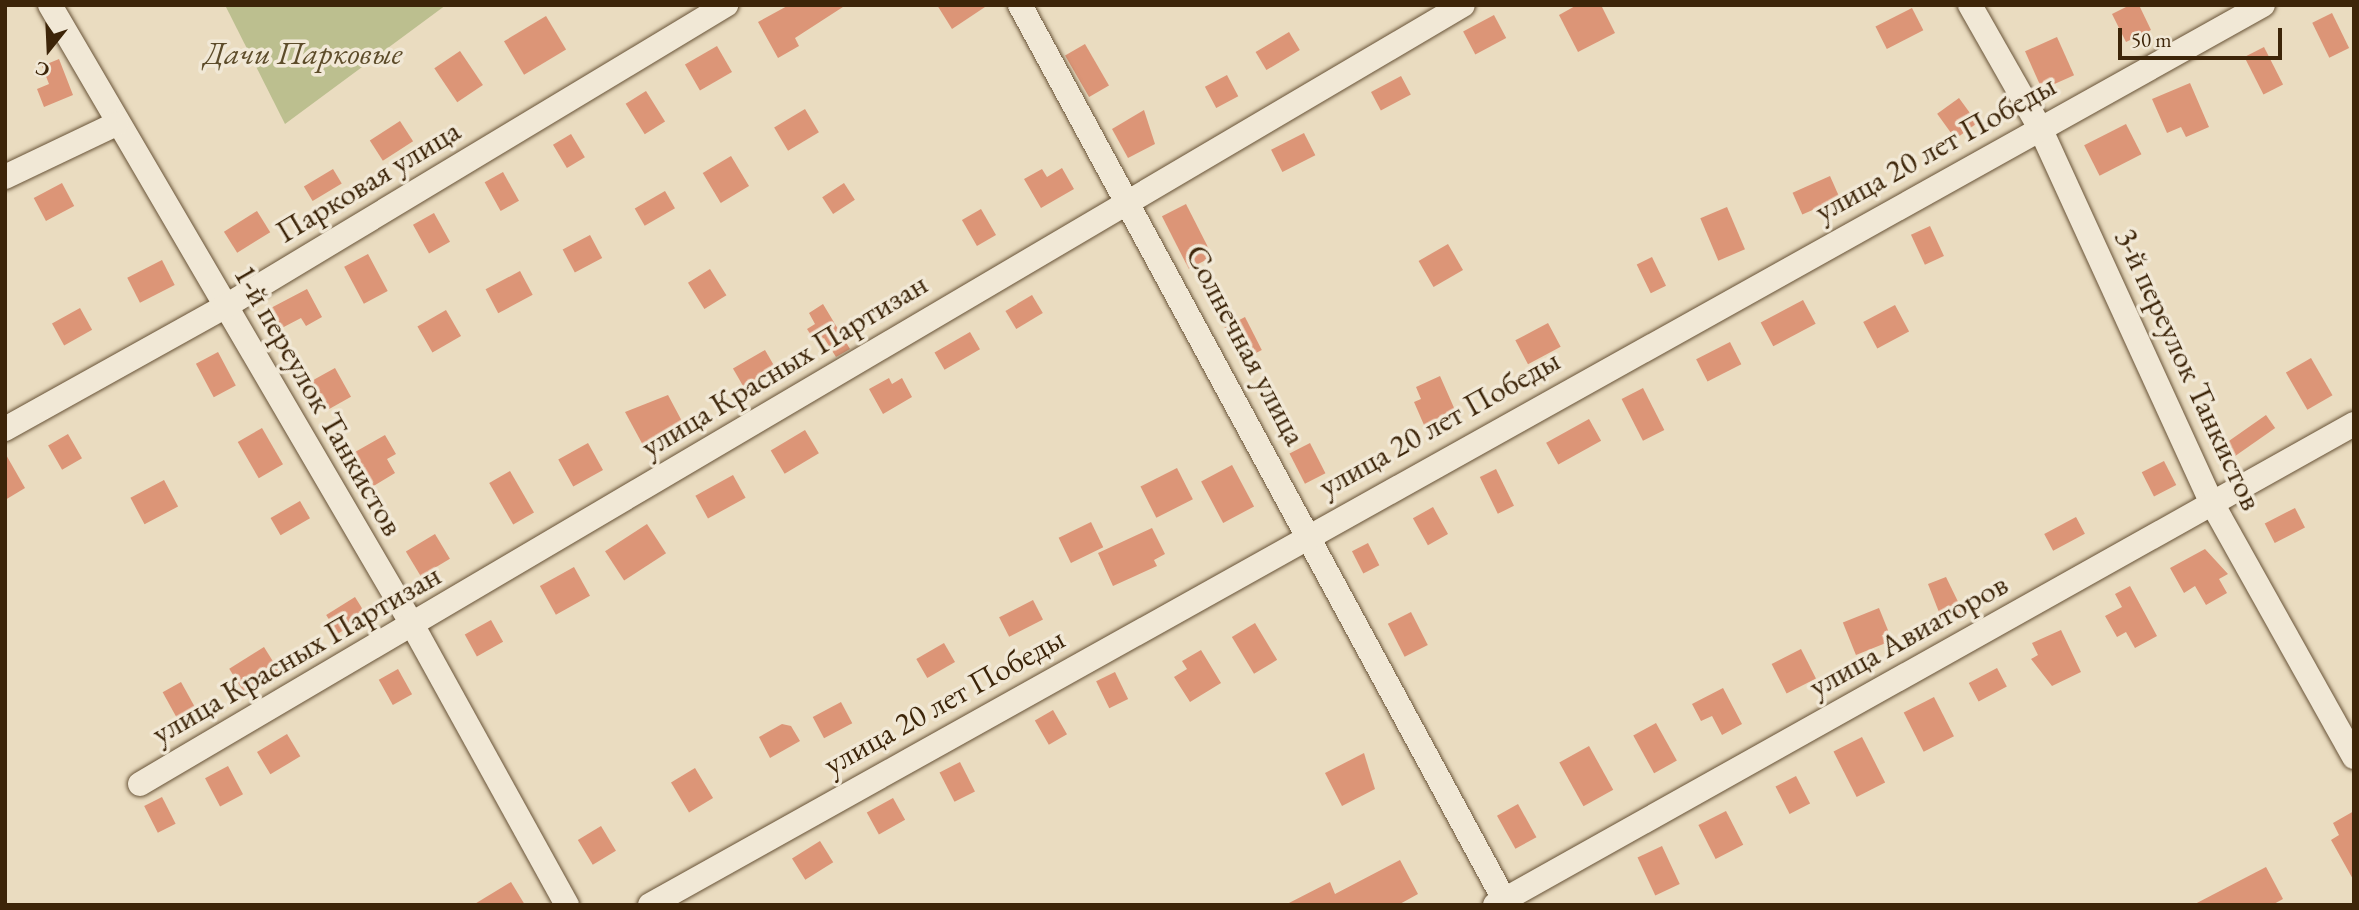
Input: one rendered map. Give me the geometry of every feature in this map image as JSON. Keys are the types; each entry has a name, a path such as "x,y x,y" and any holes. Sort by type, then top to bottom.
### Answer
{"street":[{"name":"1-й переулок Танкистов","path":"50,5 116,124 413,626 566,905"},
{"name":"Парковая улица","path":"5,429 226,306 726,5"},
{"name":"Солнечная улица","path":"1020,5 1129,197 1310,533 1502,903"},
{"name":"улица Красных Партизан","path":"140,784 413,626 1129,197 1462,5"},
{"name":"3-й переулок Танкистов","path":"1970,5 2040,128 2212,503 2354,757"},
{"name":"улица 20 лет Победы","path":"650,905 1310,533 2263,5"},
{"path":"5,177 116,124"},
{"name":"улица Авиаторов","path":"1502,903 2354,424"}],"green space":[{"name":"Дачи Парковые","path":"225,5 446,5 285,124"}],"building":[{"path":"789,5 846,5 795,38 799,46 778,58 758,22"},
{"path":"937,5 988,5 952,29"},
{"path":"1577,5 1601,5 1615,33 1578,52 1559,15"},
{"path":"2130,5 2139,5 2151,30 2126,42 2112,14"},
{"path":"1912,8 1923,30 1887,49 1875,27"},
{"path":"2332,13 2349,48 2329,58 2312,23"},
{"path":"1494,15 1506,38 1475,54 1463,31"},
{"path":"546,16 566,49 524,75 504,41"},
{"path":"1289,32 1300,50 1266,70 1256,52"},
{"path":"2057,37 2074,75 2042,90 2025,51"},
{"path":"1085,44 1109,86 1089,97 1065,56"},
{"path":"717,46 732,72 700,90 685,64"},
{"path":"2264,47 2283,84 2263,94 2244,57"},
{"path":"460,51 483,85 457,102 434,68"},
{"path":"59,59 73,95 44,107 37,89 49,84 42,66"},
{"path":"1227,75 1238,96 1216,108 1205,87"},
{"path":"1401,76 1411,95 1381,111 1371,92"},
{"path":"2190,83 2209,127 2186,137 2181,127 2167,133 2152,99"},
{"path":"646,91 665,122 645,134 626,104"},
{"path":"1959,98 1977,123 1955,139 1937,114"},
{"path":"805,109 819,132 788,151 774,128"},
{"path":"1144,110 1155,144 1128,158 1112,129"},
{"path":"400,121 413,141 383,161 370,141"},
{"path":"2126,124 2141,154 2100,176 2084,145"},
{"path":"1304,133 1315,155 1282,172 1271,150"},
{"path":"571,134 585,157 567,168 553,145"},
{"path":"731,156 749,186 721,203 703,173"},
{"path":"1062,168 1074,189 1041,208 1024,179 1042,169 1047,177"},
{"path":"333,169 342,184 313,201 304,187"},
{"path":"503,172 519,201 501,211 485,182"},
{"path":"1830,176 1840,198 1802,215 1793,193"},
{"path":"62,183 74,206 46,221 34,198"},
{"path":"844,183 855,200 833,214 822,197"},
{"path":"665,191 675,208 645,226 635,208"},
{"path":"1186,204 1213,257 1189,269 1162,216"},
{"path":"1727,207 1745,249 1718,261 1700,218"},
{"path":"981,209 996,235 977,246 962,220"},
{"path":"257,211 270,232 237,253 224,232"},
{"path":"434,213 450,242 429,253 413,225"},
{"path":"1930,226 1944,256 1925,265 1911,235"},
{"path":"590,235 602,258 575,273 563,250"},
{"path":"1448,244 1463,270 1434,287 1419,261"},
{"path":"368,254 388,291 364,304 344,267"},
{"path":"1652,257 1666,286 1651,293 1637,264"},
{"path":"162,260 175,285 140,303 127,278"},
{"path":"710,269 726,295 704,309 688,283"},
{"path":"520,271 533,295 498,313 486,289"},
{"path":"307,289 322,317 306,326 301,318 278,330 267,310"},
{"path":"1032,295 1043,313 1016,329 1005,311"},
{"path":"1803,300 1816,324 1773,346 1761,323"},
{"path":"823,304 850,349 836,357 824,338 816,343 807,329 815,324 809,313"},
{"path":"1895,305 1909,331 1877,348 1863,322"},
{"path":"80,308 92,330 64,345 52,324"},
{"path":"446,310 461,336 432,352 417,326"},
{"path":"1245,317 1262,350 1241,360 1225,327"},
{"path":"1548,323 1561,347 1528,364 1515,340"},
{"path":"970,332 980,349 944,370 934,353"},
{"path":"1730,342 1741,364 1707,382 1696,359"},
{"path":"765,350 777,371 745,389 733,368"},
{"path":"218,352 236,386 214,397 196,364"},
{"path":"2311,358 2332,395 2307,410 2286,372"},
{"path":"335,368 351,397 324,412 308,383"},
{"path":"1440,376 1455,410 1424,425 1414,402 1421,399 1416,387"},
{"path":"889,378 892,384 902,378 912,397 883,414 869,389"},
{"path":"1643,388 1664,430 1643,441 1622,399"},
{"path":"668,395 684,425 644,447 625,412"},
{"path":"2266,415 2275,428 2233,457 2224,444"},
{"path":"1589,419 1601,441 1558,465 1546,443"},
{"path":"262,428 283,464 259,478 238,442"},
{"path":"805,430 819,453 785,474 771,451"},
{"path":"68,434 82,458 62,470 48,446"},
{"path":"385,435 396,454 387,459 395,473 367,490 348,456"},
{"path":"588,443 603,470 573,487 558,459"},
{"path":"1310,443 1325,473 1305,484 1290,453"},
{"path":"5,453 25,488 5,500"},
{"path":"2164,461 2176,485 2154,496 2142,472"},
{"path":"1232,465 1254,506 1223,523 1201,481"},
{"path":"1177,468 1193,499 1156,518 1140,487"},
{"path":"1496,469 1514,506 1498,514 1480,477"},
{"path":"510,471 534,513 513,525 489,483"},
{"path":"733,475 746,498 708,519 695,496"},
{"path":"164,480 178,506 145,524 130,498"},
{"path":"300,501 310,518 281,535 271,518"},
{"path":"1433,507 1448,534 1428,545 1413,518"},
{"path":"2295,508 2305,528 2275,543 2265,523"},
{"path":"2076,517 2085,534 2053,551 2044,534"},
{"path":"1091,522 1103,547 1071,563 1059,538"},
{"path":"647,524 666,553 624,581 605,551"},
{"path":"1152,528 1165,554 1154,560 1157,566 1113,586 1098,553"},
{"path":"435,534 450,559 421,576 406,552"},
{"path":"1368,543 1379,565 1363,573 1352,551"},
{"path":"2205,549 2228,574 2219,579 2227,593 2206,605 2195,586 2184,593 2170,568"},
{"path":"574,567 590,596 556,615 540,586"},
{"path":"1946,577 1965,616 1944,625 1928,584"},
{"path":"2130,586 2157,636 2135,648 2126,632 2117,637 2105,616 2122,607 2115,594"},
{"path":"355,597 367,616 338,634 326,615"},
{"path":"1033,600 1043,620 1009,637 999,617"},
{"path":"1879,608 1892,640 1856,655 1843,623"},
{"path":"1411,612 1428,645 1405,657 1388,624"},
{"path":"491,620 503,642 477,656 465,635"},
{"path":"1255,623 1277,660 1254,674 1232,637"},
{"path":"2061,630 2081,672 2052,686 2031,659 2038,655 2032,643"},
{"path":"944,643 955,662 927,678 916,659"},
{"path":"264,647 279,671 244,692 229,669"},
{"path":"1801,649 1816,678 1787,693 1772,664"},
{"path":"1201,650 1221,683 1190,702 1174,677 1187,669 1182,661"},
{"path":"1997,668 2007,687 1979,702 1969,683"},
{"path":"398,669 412,694 393,705 379,680"},
{"path":"1115,672 1128,699 1109,708 1096,681"},
{"path":"181,682 199,715 181,725 163,692"},
{"path":"1723,688 1742,724 1722,735 1712,716 1701,721 1692,704"},
{"path":"1934,697 1954,736 1924,752 1904,712"},
{"path":"841,702 852,723 824,738 813,717"},
{"path":"1053,710 1067,734 1049,745 1035,720"},
{"path":"1656,723 1677,761 1654,773 1633,736"},
{"path":"782,724 791,726 800,741 770,758 759,737"},
{"path":"287,734 300,756 270,774 257,752"},
{"path":"1862,737 1885,782 1857,797 1833,752"},
{"path":"1589,746 1613,790 1584,806 1559,762"},
{"path":"1364,753 1375,789 1342,806 1325,773"},
{"path":"960,762 975,791 954,802 940,772"},
{"path":"228,766 243,794 220,806 205,778"},
{"path":"695,768 713,798 689,812 671,782"},
{"path":"1796,776 1810,804 1790,814 1776,786"},
{"path":"162,797 176,824 158,833 144,806"},
{"path":"893,798 905,820 879,834 867,813"},
{"path":"1518,804 1536,837 1515,849 1497,816"},
{"path":"1726,811 1743,845 1716,859 1698,825"},
{"path":"2354,811 2354,881 2331,840 2339,835 2333,823"},
{"path":"601,826 616,851 593,865 578,840"},
{"path":"820,841 833,862 805,880 792,858"},
{"path":"1662,846 1680,884 1655,895 1638,857"},
{"path":"1400,860 1418,894 1398,905 1285,905 1330,882 1335,894"},
{"path":"2266,867 2283,899 2272,905 2193,905"},
{"path":"511,882 525,905 473,905"}]}
